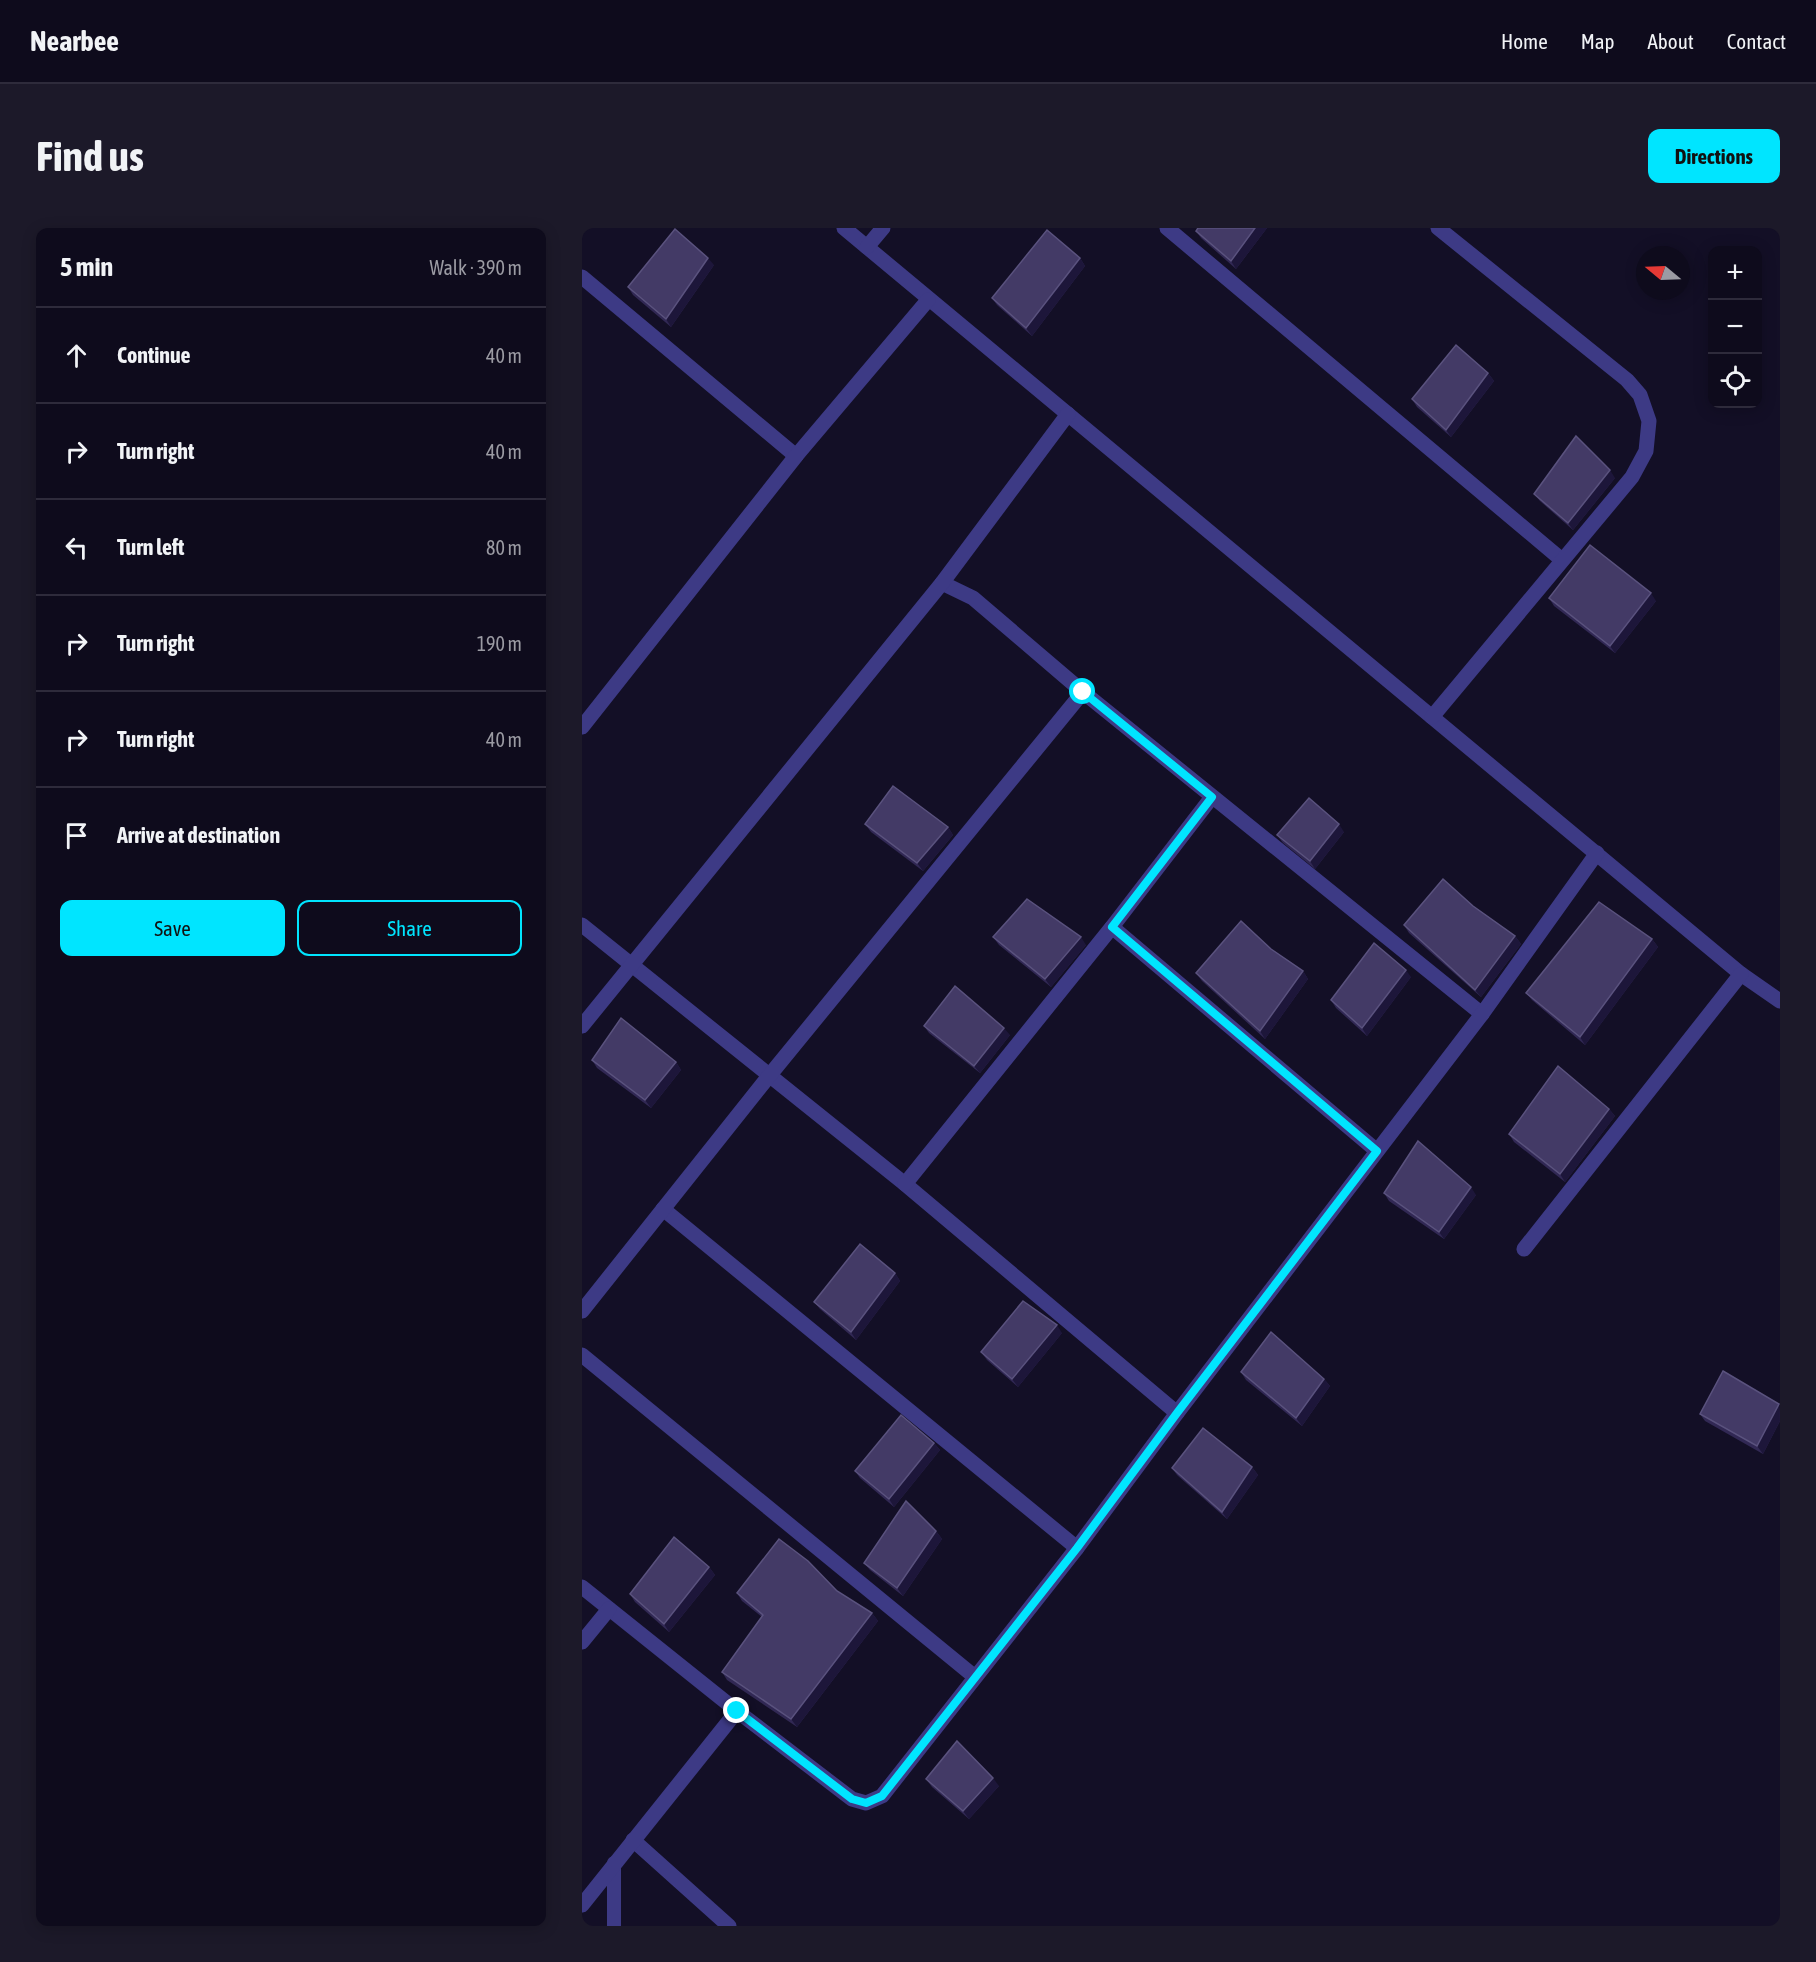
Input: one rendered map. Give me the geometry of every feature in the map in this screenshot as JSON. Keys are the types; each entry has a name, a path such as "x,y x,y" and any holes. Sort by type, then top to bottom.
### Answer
{"street":[{"path":"844,228 1741,974 1780,1001"},
{"path":"867,247 883,228"},
{"path":"1168,228 1562,560"},
{"path":"1432,717 1632,477 1646,451 1649,421 1640,395 1627,380 1438,228"},
{"path":"582,277 796,456"},
{"path":"582,727 796,456 928,300"},
{"path":"582,1026 942,583 1068,414"},
{"path":"942,583 973,598 1083,692 1482,1014"},
{"path":"582,1311 769,1076 1083,692"},
{"path":"905,1184 1112,927 1212,797"},
{"path":"582,1587 836,1788 852,1799 866,1803 882,1796 1077,1548 1177,1413 1482,1014 1597,853"},
{"path":"582,925 905,1184 1177,1413"},
{"path":"1112,927 1377,1151"},
{"path":"1524,1249 1741,974"},
{"path":"663,1209 1077,1548"},
{"path":"582,1355 975,1677"},
{"path":"582,1642 609,1609"},
{"path":"582,1905 737,1711"},
{"path":"633,1840 729,1926"}],"lane":[{"path":"614,1863 614,1926"}],"building":[{"path":"1198,228 1255,228 1231,261 1196,231"},
{"path":"675,229 708,258 666,319 628,287"},
{"path":"1047,230 1080,258 1026,328 992,298"},
{"path":"1456,345 1488,373 1446,430 1412,399"},
{"path":"1576,436 1610,470 1568,523 1534,494"},
{"path":"1590,545 1651,593 1610,646 1549,598"},
{"path":"893,786 948,827 917,863 865,824"},
{"path":"1309,798 1339,824 1310,861 1277,835"},
{"path":"1443,879 1473,906 1515,936 1475,990 1404,925"},
{"path":"1027,899 1081,937 1045,979 993,937"},
{"path":"1599,902 1652,939 1580,1037 1526,993"},
{"path":"1241,921 1271,949 1303,971 1260,1031 1196,973"},
{"path":"1374,943 1406,970 1362,1028 1331,1000"},
{"path":"955,986 1004,1028 974,1066 924,1026"},
{"path":"621,1018 676,1062 645,1100 592,1060"},
{"path":"1558,1066 1609,1109 1560,1174 1509,1134"},
{"path":"1418,1141 1471,1187 1439,1232 1384,1193"},
{"path":"860,1244 895,1273 851,1332 814,1302"},
{"path":"1023,1301 1057,1325 1012,1379 981,1352"},
{"path":"1271,1332 1324,1379 1296,1418 1241,1372"},
{"path":"1723,1371 1779,1404 1757,1446 1700,1414"},
{"path":"901,1415 934,1443 889,1499 855,1471"},
{"path":"1203,1428 1252,1467 1222,1512 1172,1468"},
{"path":"906,1501 936,1531 897,1588 864,1563"},
{"path":"674,1537 709,1567 664,1624 630,1594"},
{"path":"779,1539 808,1561 837,1591 872,1613 791,1719 722,1672 763,1615 737,1593"},
{"path":"957,1741 993,1778 963,1811 926,1779"}],"route":[{"path":"737,1711 852,1799 866,1803 882,1796 1077,1548 1377,1151 1112,927 1212,797 1083,692"}]}
